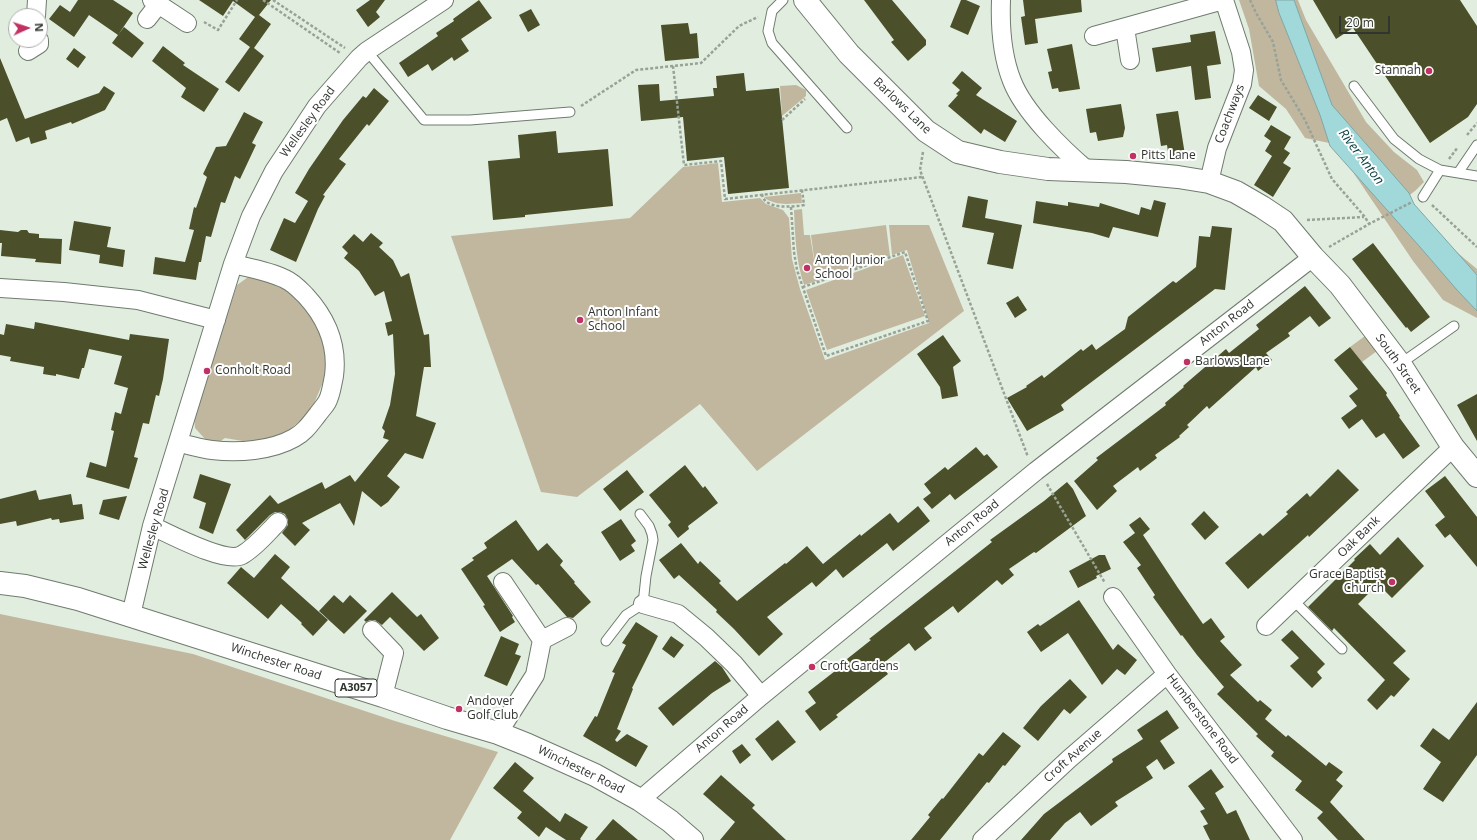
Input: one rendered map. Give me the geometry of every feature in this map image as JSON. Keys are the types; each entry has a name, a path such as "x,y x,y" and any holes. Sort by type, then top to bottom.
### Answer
{"street":[{"name":"Wellesley Road","path":"131,615 152,526 179,443 233,264 251,216 274,170 317,106 360,57 444,0"},
{"name":"Barlows Lane","path":"805,0 849,54 926,132 958,152 1000,162 1048,169 1126,172 1178,177 1209,182 1236,192 1282,221 1313,257"},
{"path":"1001,0 1000,15 1005,58 1012,82 1024,103 1048,133 1068,154 1088,171"},
{"name":"Coachways","path":"1094,36 1224,0 1241,52 1244,70 1242,84 1217,148 1209,182"},
{"path":"147,19 155,2 187,23"},
{"path":"1125,28 1130,60"},
{"name":"Anton Road","path":"640,800 761,696 1036,472 1313,257"},
{"name":"South Street","path":"1313,257 1340,285 1400,364 1453,447 1477,476"},
{"path":"179,443 212,450 251,451 277,445 306,430 327,402 335,366 334,348 328,328 320,313 299,288 286,279 233,264"},
{"path":"0,288 64,292 138,300 216,320"},
{"name":"Oak Bank","path":"1266,626 1453,447"},
{"path":"152,526 222,556 240,556 259,541 278,522"},
{"path":"498,733 535,675 542,640 503,582"},
{"name":"Winchester Road","path":"0,583 25,586 78,599 383,696 447,718 498,733 595,775 640,800 670,821 692,840"},
{"name":"Humberstone Road","path":"1113,597 1167,674 1292,840"},
{"path":"643,604 678,614 706,636 728,658 761,696"},
{"path":"542,640 567,627"},
{"path":"372,630 394,653 383,696"},
{"name":"Croft Avenue","path":"982,840 1069,759 1167,674"}],"lane":[{"path":"782,0 772,11 768,31 772,43 847,128"},
{"path":"360,57 424,120 470,120 570,112"},
{"path":"1354,86 1394,140 1419,159 1440,170 1477,176"},
{"path":"1458,173 1477,144"},
{"path":"1423,197 1440,170"},
{"path":"1400,364 1454,326"},
{"path":"606,641 626,615 643,604 646,576 653,540 649,526 640,514"},
{"path":"1293,600 1342,649"}],"path":[{"path":"187,23 197,18 218,30 237,0"},
{"path":"263,0 360,57"},
{"path":"273,0 360,57"},
{"path":"1250,0 1273,42 1281,80 1305,120 1332,179 1365,217 1368,224"},
{"path":"570,112 636,70 701,63 739,26 772,11"},
{"path":"674,66 684,165 721,161 725,199 922,177"},
{"path":"782,120 814,91"},
{"path":"926,132 920,170 922,177 1028,456 1036,472 1046,482 1113,597"},
{"path":"762,194 767,203 791,207 804,205 802,190"},
{"path":"1313,257 1368,224 1423,197 1477,247"},
{"path":"791,207 794,252 797,270 826,356 928,321 905,252 803,287"},
{"path":"1282,221 1365,217"}],"shaded area":[{"path":"1239,0 1298,0 1306,20 1366,122 1394,152 1417,170 1424,182 1400,202 1423,224 1477,269 1477,318 1443,300 1413,261 1334,144 1305,138 1286,109 1259,86 1249,29"},
{"path":"796,85 806,90 806,96 782,116 780,86"},
{"path":"718,163 722,202 760,198 766,204 783,210 789,218 792,259 800,289 825,360 929,323 907,250 892,255 889,225 929,225 964,311 757,471 700,404 577,497 541,492 451,236 630,218 683,167"},
{"path":"801,193 802,203 777,203 764,197"},
{"path":"802,209 804,235 810,235 815,266 880,258 880,260 804,285 801,276 795,239 794,210"},
{"path":"886,225 890,256 815,265 811,235"},
{"path":"903,255 925,316 827,350 806,290"},
{"path":"251,275 273,277 301,299 321,333 327,353 326,375 313,406 304,418 290,429 274,437 248,442 225,438 215,445 205,439 195,428 194,415 237,285"},
{"path":"1365,336 1377,351 1362,362 1350,347"},
{"name":"Andover Golf Club","path":"0,614 193,654 395,721 498,752 450,840 0,840"}],"water":[{"name":"River Anton","path":"1276,0 1294,0 1332,105 1409,193 1414,204 1477,275 1477,311 1330,146 1320,115 1279,13"}],"building":[{"path":"78,0 113,0 133,13 118,35 89,15 74,37 49,19 60,5 70,12"},
{"path":"199,0 271,0 259,15 271,24 254,48 264,56 239,92 225,82 250,47 239,39 255,17 233,1 223,16"},
{"path":"370,0 385,0 376,12 380,17 368,27 356,10"},
{"path":"479,0 492,18 461,39 469,51 454,61 452,57 432,71 428,64 408,77 399,63 438,36 436,33 454,21 453,19"},
{"path":"864,0 892,0 926,40 926,45 908,61 891,42 894,40"},
{"path":"961,0 966,0 980,6 968,35 950,27"},
{"path":"1023,0 1081,0 1082,12 1035,19 1038,43 1025,45 1021,17 1025,16"},
{"name":"Stannah","path":"1313,0 1460,0 1477,26 1477,104 1468,117 1430,143 1353,28 1336,39"},
{"path":"531,9 540,25 528,32 519,15"},
{"path":"688,23 690,34 697,33 699,58 665,61 661,25"},
{"path":"124,27 144,43 132,58 112,43"},
{"path":"1215,31 1221,64 1207,66 1211,98 1195,100 1191,66 1156,72 1152,48 1191,42 1190,35"},
{"path":"1072,44 1080,89 1059,92 1058,88 1052,89 1048,72 1052,71 1047,49"},
{"path":"163,46 185,63 183,65 219,89 204,112 181,97 186,88 152,61"},
{"path":"74,48 86,57 78,68 66,59"},
{"path":"0,58 25,119 99,93 104,86 115,93 105,110 72,124 71,122 45,131 47,139 31,144 29,137 16,142 7,118 0,121"},
{"path":"962,71 982,88 976,95 1017,121 1005,142 984,129 981,134 948,106 958,95 956,94 960,90 952,83"},
{"path":"744,73 746,91 779,88 789,188 728,194 724,157 687,161 683,117 641,121 638,85 659,84 660,101 714,96 713,88 717,88 716,76"},
{"path":"374,88 389,101 369,126 367,124 339,159 346,164 323,195 325,196 296,262 270,250 284,218 295,223 308,201 295,193 309,169 343,120 363,96 366,98"},
{"path":"1258,95 1277,107 1269,121 1249,108"},
{"path":"1121,104 1125,128 1123,137 1098,141 1096,132 1090,133 1086,109"},
{"path":"1178,111 1185,155 1169,158 1167,145 1161,146 1156,114"},
{"path":"244,112 263,122 252,143 256,145 240,179 235,176 225,203 221,202 211,237 206,236 196,280 153,274 155,257 185,262 194,230 189,229 194,207 196,208 207,177 203,174 216,147 226,146"},
{"path":"1271,125 1291,137 1284,149 1290,153 1283,163 1291,168 1273,197 1254,185 1272,156 1265,151 1271,141 1264,136"},
{"path":"556,131 558,153 608,149 613,206 525,215 525,217 493,220 488,161 520,158 518,135"},
{"path":"968,196 988,200 985,218 1022,225 1013,269 987,264 994,233 962,227"},
{"path":"1154,200 1166,203 1158,237 1113,227 1109,238 1092,233 1033,223 1036,201 1068,206 1068,202 1099,207 1100,203 1139,215 1141,207 1151,210"},
{"path":"74,221 111,227 107,247 125,250 123,267 99,263 100,255 69,250"},
{"path":"1212,226 1232,228 1225,290 1215,289 1061,405 1064,410 1027,431 1007,398 1027,387 1026,386 1042,375 1044,378 1081,349 1083,351 1092,344 1096,350 1125,329 1128,317 1173,281 1176,283 1196,267 1199,236 1210,237"},
{"path":"0,230 18,232 21,230 27,230 29,233 39,234 39,238 62,239 61,264 35,262 36,259 1,256 2,243 0,243"},
{"path":"371,233 383,243 379,247 393,260 401,277 409,273 424,335 429,334 431,367 424,367 416,416 436,423 423,459 405,453 387,476 400,487 388,502 381,507 362,491 354,526 340,503 302,523 310,530 295,546 282,533 288,525 288,520 285,514 280,512 275,512 270,515 245,540 236,530 270,495 278,504 322,482 325,489 350,475 355,482 389,440 383,438 385,431 382,428 390,405 395,374 393,334 388,336 385,323 392,321 384,291 375,296 359,271 344,258 348,253 342,247 354,234 363,242"},
{"path":"1373,243 1430,317 1411,332 1407,327 1406,328 1352,259"},
{"path":"1305,286 1331,318 1319,327 1310,316 1288,333 1290,336 1266,353 1272,360 1258,371 1256,367 1209,409 1207,406 1187,425 1189,427 1179,436 1180,437 1155,455 1157,458 1140,471 1138,467 1113,486 1117,491 1097,510 1074,481 1098,460 1096,458 1166,405 1165,403 1184,387 1183,386 1226,349 1229,353 1259,329 1256,325"},
{"path":"1018,296 1027,310 1015,318 1006,303"},
{"path":"35,322 129,340 130,334 169,339 159,396 156,395 149,424 143,423 134,457 138,458 129,489 86,477 90,462 106,467 114,431 111,430 115,412 121,414 128,388 114,384 122,356 89,349 84,368 82,368 79,379 56,374 56,376 43,374 44,367 10,361 11,357 0,355 0,334 4,335 6,324 34,329"},
{"path":"943,335 961,361 953,367 958,396 942,399 940,387 917,354"},
{"path":"1350,347 1387,393 1386,395 1400,416 1399,417 1420,446 1403,459 1384,433 1376,438 1362,419 1349,429 1341,418 1357,406 1349,396 1358,389 1334,360"},
{"path":"1477,394 1477,441 1457,405"},
{"path":"976,447 984,456 987,454 998,467 955,500 950,494 932,509 923,499 931,493 924,484 945,467 948,470"},
{"path":"685,465 703,488 705,486 718,503 688,526 689,529 678,538 668,525 671,522 649,495"},
{"path":"1338,469 1359,490 1309,537 1308,535 1248,589 1225,563 1260,533 1263,536 1288,514 1286,512 1307,493 1310,497"},
{"path":"627,470 644,492 620,511 603,489"},
{"path":"200,474 231,484 213,534 199,528 206,503 193,498"},
{"path":"1445,476 1477,517 1477,567 1450,534 1445,538 1435,525 1445,517 1425,491"},
{"path":"1067,482 1073,489 1086,516 1036,553 1034,552 1009,569 1014,575 1002,585 997,580 958,613 953,606 924,628 932,638 915,651 909,643 881,665 888,674 836,715 838,717 820,731 805,711 816,703 808,692 848,661 847,659 871,640 869,639 992,542 990,540 1044,501"},
{"path":"36,490 39,500 71,494 73,505 82,504 84,519 60,523 59,519 52,520 51,518 17,526 16,521 0,524 0,499"},
{"path":"127,496 119,520 99,514 103,500"},
{"path":"918,506 930,521 893,551 887,543 843,578 836,569 816,587 812,582 767,617 783,634 759,656 716,612 717,610 679,575 674,579 659,560 681,543 698,564 700,561 721,581 719,583 737,601 807,546 823,564 860,534 861,536 890,513 898,523"},
{"path":"1204,511 1219,527 1205,540 1191,524"},
{"path":"1140,517 1150,529 1143,535 1178,588 1203,624 1211,618 1225,637 1220,641 1242,665 1230,675 1258,702 1260,700 1272,710 1265,719 1286,737 1288,735 1326,766 1329,762 1343,772 1336,780 1343,786 1330,802 1365,840 1338,840 1317,818 1323,812 1295,790 1302,781 1271,756 1274,752 1256,736 1258,734 1217,694 1224,687 1182,635 1181,636 1153,597 1155,595 1137,568 1141,565 1123,542 1135,533 1129,525"},
{"path":"621,519 636,541 631,545 635,551 620,561 601,532"},
{"path":"516,520 538,551 547,543 563,561 560,565 591,602 573,618 567,617 538,584 536,585 512,559 487,576 513,616 512,617 515,622 500,632 483,606 485,605 461,569 474,560 472,558 487,548 484,543"},
{"path":"1398,537 1424,566 1392,598 1378,584 1358,604 1406,651 1393,663 1410,679 1394,697 1391,695 1377,710 1367,700 1385,680 1334,628 1332,631 1308,607 1370,544 1380,555"},
{"path":"275,554 290,567 281,578 328,620 313,636 301,624 302,623 281,604 268,619 227,583 241,567 254,578"},
{"path":"1099,555 1105,555 1111,569 1096,576 1097,578 1078,588 1069,571"},
{"path":"392,592 417,617 421,614 439,638 424,651 390,617 382,625 375,620 366,622 364,620"},
{"path":"334,595 343,603 350,595 367,611 344,634 319,611"},
{"path":"1079,600 1113,650 1118,644 1137,660 1125,675 1117,669 1102,685 1068,633 1041,652 1027,632 1038,624 1040,626"},
{"path":"636,622 658,636 632,688 633,689 617,729 621,731 615,740 617,742 627,734 648,746 636,767 583,736 595,716 597,717 615,673 612,672 626,645 622,643"},
{"path":"1292,630 1325,664 1317,672 1322,678 1312,688 1290,666 1299,658 1281,640"},
{"path":"501,636 519,644 515,654 521,656 507,686 484,676"},
{"path":"671,636 684,645 674,658 662,649"},
{"path":"715,661 722,667 731,681 712,693 673,726 658,708"},
{"path":"1070,679 1087,697 1070,714 1064,709 1038,741 1023,728 1041,706"},
{"path":"1477,702 1477,755 1443,802 1423,789 1441,762 1420,746 1433,728 1449,740"},
{"path":"1167,710 1179,728 1160,741 1175,763 1164,770 1157,759 1146,767 1153,778 1115,802 1118,806 1091,826 1080,812 1065,823 1050,840 1021,840 1044,814 1113,762 1112,759 1143,739 1137,730"},
{"path":"778,720 796,742 772,761 755,739"},
{"path":"1003,732 1021,746 1005,766 1003,765 989,783 987,782 940,840 911,840 930,817 928,815 942,798 943,799 979,753 983,756"},
{"path":"742,744 751,755 740,764 732,751"},
{"path":"515,762 534,778 523,791 560,822 565,813 588,827 580,839 581,840 566,840 546,827 539,837 517,818 522,812 493,788"},
{"path":"1211,769 1224,787 1215,793 1227,814 1236,810 1250,840 1210,840 1203,826 1208,824 1200,811 1205,809 1188,786"},
{"path":"721,775 755,805 752,808 786,840 720,840 735,822 703,794"},
{"path":"613,819 638,840 595,840"}],"place":[{"name":"Stannah","path":"1429,71"},
{"name":"Pitts Lane","path":"1133,156"},
{"name":"Anton Junior School","path":"807,268"},
{"name":"Anton Infant School","path":"580,320"},
{"name":"Barlows Lane","path":"1187,362"},
{"name":"Conholt Road","path":"207,371"},
{"name":"Grace Baptist Church","path":"1392,582"},
{"name":"Croft Gardens","path":"812,667"},
{"name":"Andover Golf Club","path":"459,709"}]}
